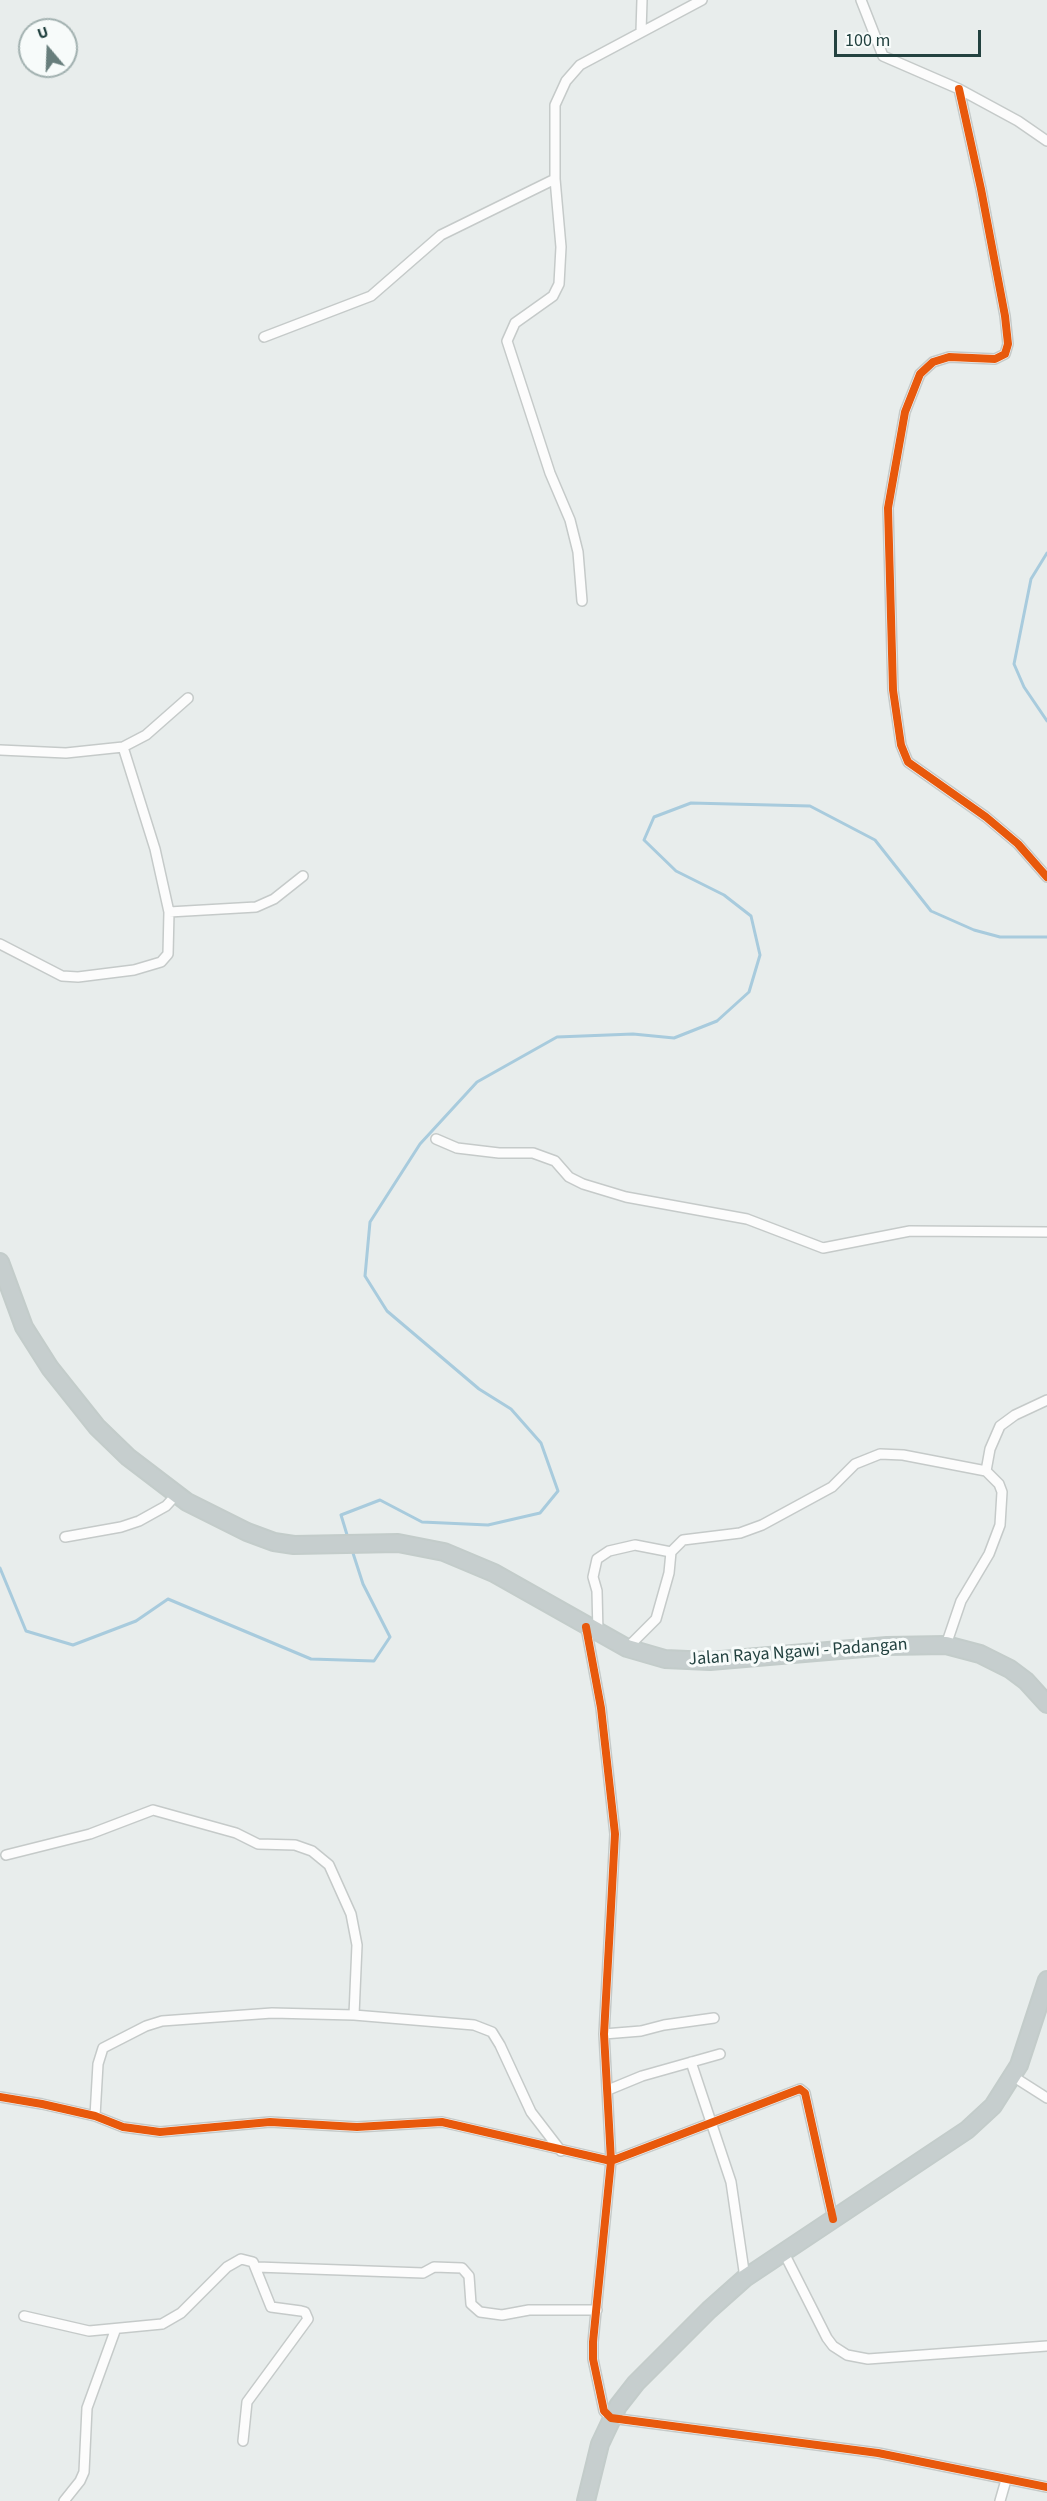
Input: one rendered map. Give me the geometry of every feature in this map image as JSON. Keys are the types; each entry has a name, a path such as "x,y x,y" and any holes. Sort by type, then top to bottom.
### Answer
{"highway":[{"name":"Jalan Raya Ngawi - Padangan","path":"0,1263 24,1327 50,1368 97,1427 128,1457 187,1502 247,1532 274,1542 326,1546 378,1543 417,1545 454,1556 508,1581 627,1648 665,1659 693,1662 886,1646 946,1645 980,1654 1010,1669 1026,1681 1047,1704"},
{"path":"586,2501 600,2444 610,2418 636,2383 745,2277 967,2130 993,2106 1014,2077 1026,2048 1047,1980"}],"street":[{"path":"641,32 642,0"},
{"path":"582,601 578,552 570,520 550,473 507,341 515,323 553,296 560,284 561,247 555,179 555,105 566,81 580,64 702,0"},
{"path":"861,0 882,56 959,89 1018,121 1047,141"},
{"path":"959,89 984,200 1008,344 1005,354 995,358 949,357 933,362 920,374 905,412 888,508 893,690 901,745 908,762 986,817 1018,844 1047,877"},
{"path":"264,338 371,296 441,235 555,179"},
{"path":"0,750 66,753 123,747 146,735 188,698"},
{"path":"0,944 62,976 78,977 134,970 161,962 168,954 169,912 155,849 123,747"},
{"path":"169,912 256,907 274,899 303,876"},
{"path":"436,1139 458,1148 499,1153 533,1153 555,1161 569,1177 583,1185 626,1197 747,1219 823,1248 910,1231 1047,1232"},
{"path":"986,1471 990,1449 1000,1426 1015,1415 1047,1400"},
{"path":"627,1648 656,1619 669,1573 671,1552 678,1543 689,1538 740,1533 762,1525 826,1490 850,1467 874,1456 903,1455 986,1471 999,1484 1002,1492 1000,1524 989,1554 961,1601 946,1645"},
{"path":"65,1537 121,1527 139,1521 166,1506 177,1494"},
{"path":"671,1552 635,1545 609,1551 597,1559 593,1577 597,1591 592,1630 615,1834 604,2034 611,2161 593,2359 602,2405 610,2418 878,2453 1047,2487"},
{"path":"6,1855 90,1834 153,1810 236,1833 258,1844 296,1845 312,1851 329,1865 351,1914 357,1945 354,2014"},
{"path":"95,2116 98,2064 103,2048 146,2026 162,2021 272,2013 354,2014 474,2025 492,2032 531,2112 561,2151"},
{"path":"604,2034 641,2031 664,2025 714,2018"},
{"path":"608,2090 720,2054"},
{"path":"691,2062 714,2124 735,2202 745,2277"},
{"path":"1014,2077 1047,2098"},
{"path":"0,2097 95,2116 123,2127 160,2132 270,2122 357,2127 430,2121 457,2124 561,2151 611,2161 803,2090 833,2219"},
{"path":"784,2253 827,2338 833,2346 847,2355 868,2359 1047,2346"},
{"path":"24,2316 81,2330 115,2331 162,2324 172,2320 235,2262 247,2259 257,2267 271,2307 305,2312 308,2319 247,2402 243,2441"},
{"path":"257,2267 423,2273 434,2267 462,2268 469,2276 471,2304 480,2312 502,2315 529,2310 597,2310"},
{"path":"64,2501 80,2481 84,2472 87,2408 115,2331"},
{"path":"1000,2501 1006,2480"}],"waterway":[{"path":"1047,553 1031,579 1014,664 1024,687 1047,721"},
{"path":"348,1538 341,1515 380,1500 422,1522 488,1525 540,1513 558,1491 541,1443 511,1409 479,1389 387,1311 365,1276 370,1222 420,1144 477,1082 557,1037 633,1034 674,1038 717,1021 749,992 760,955 751,916 724,895 676,871 644,840 654,817 691,803 810,806 875,840 931,911 974,930 1000,937 1047,937"},
{"path":"0,1568 26,1631 73,1645 136,1621 168,1599 311,1659 374,1661 390,1637 363,1584 352,1550"}],"cycle path":[{"path":"959,89 981,189 1005,316 1008,344 1005,354 995,359 949,357 933,362 920,374 905,412 888,508 893,690 901,745 908,762 986,817 1018,844 1047,877"},
{"path":"586,1627 601,1708 615,1834 604,2034 611,2161 593,2342 593,2359 604,2411 611,2418 878,2453 1047,2487"},
{"path":"0,2097 95,2116 123,2127 160,2132 270,2122 357,2127 442,2122 611,2161 800,2089 805,2093 833,2219"}]}
